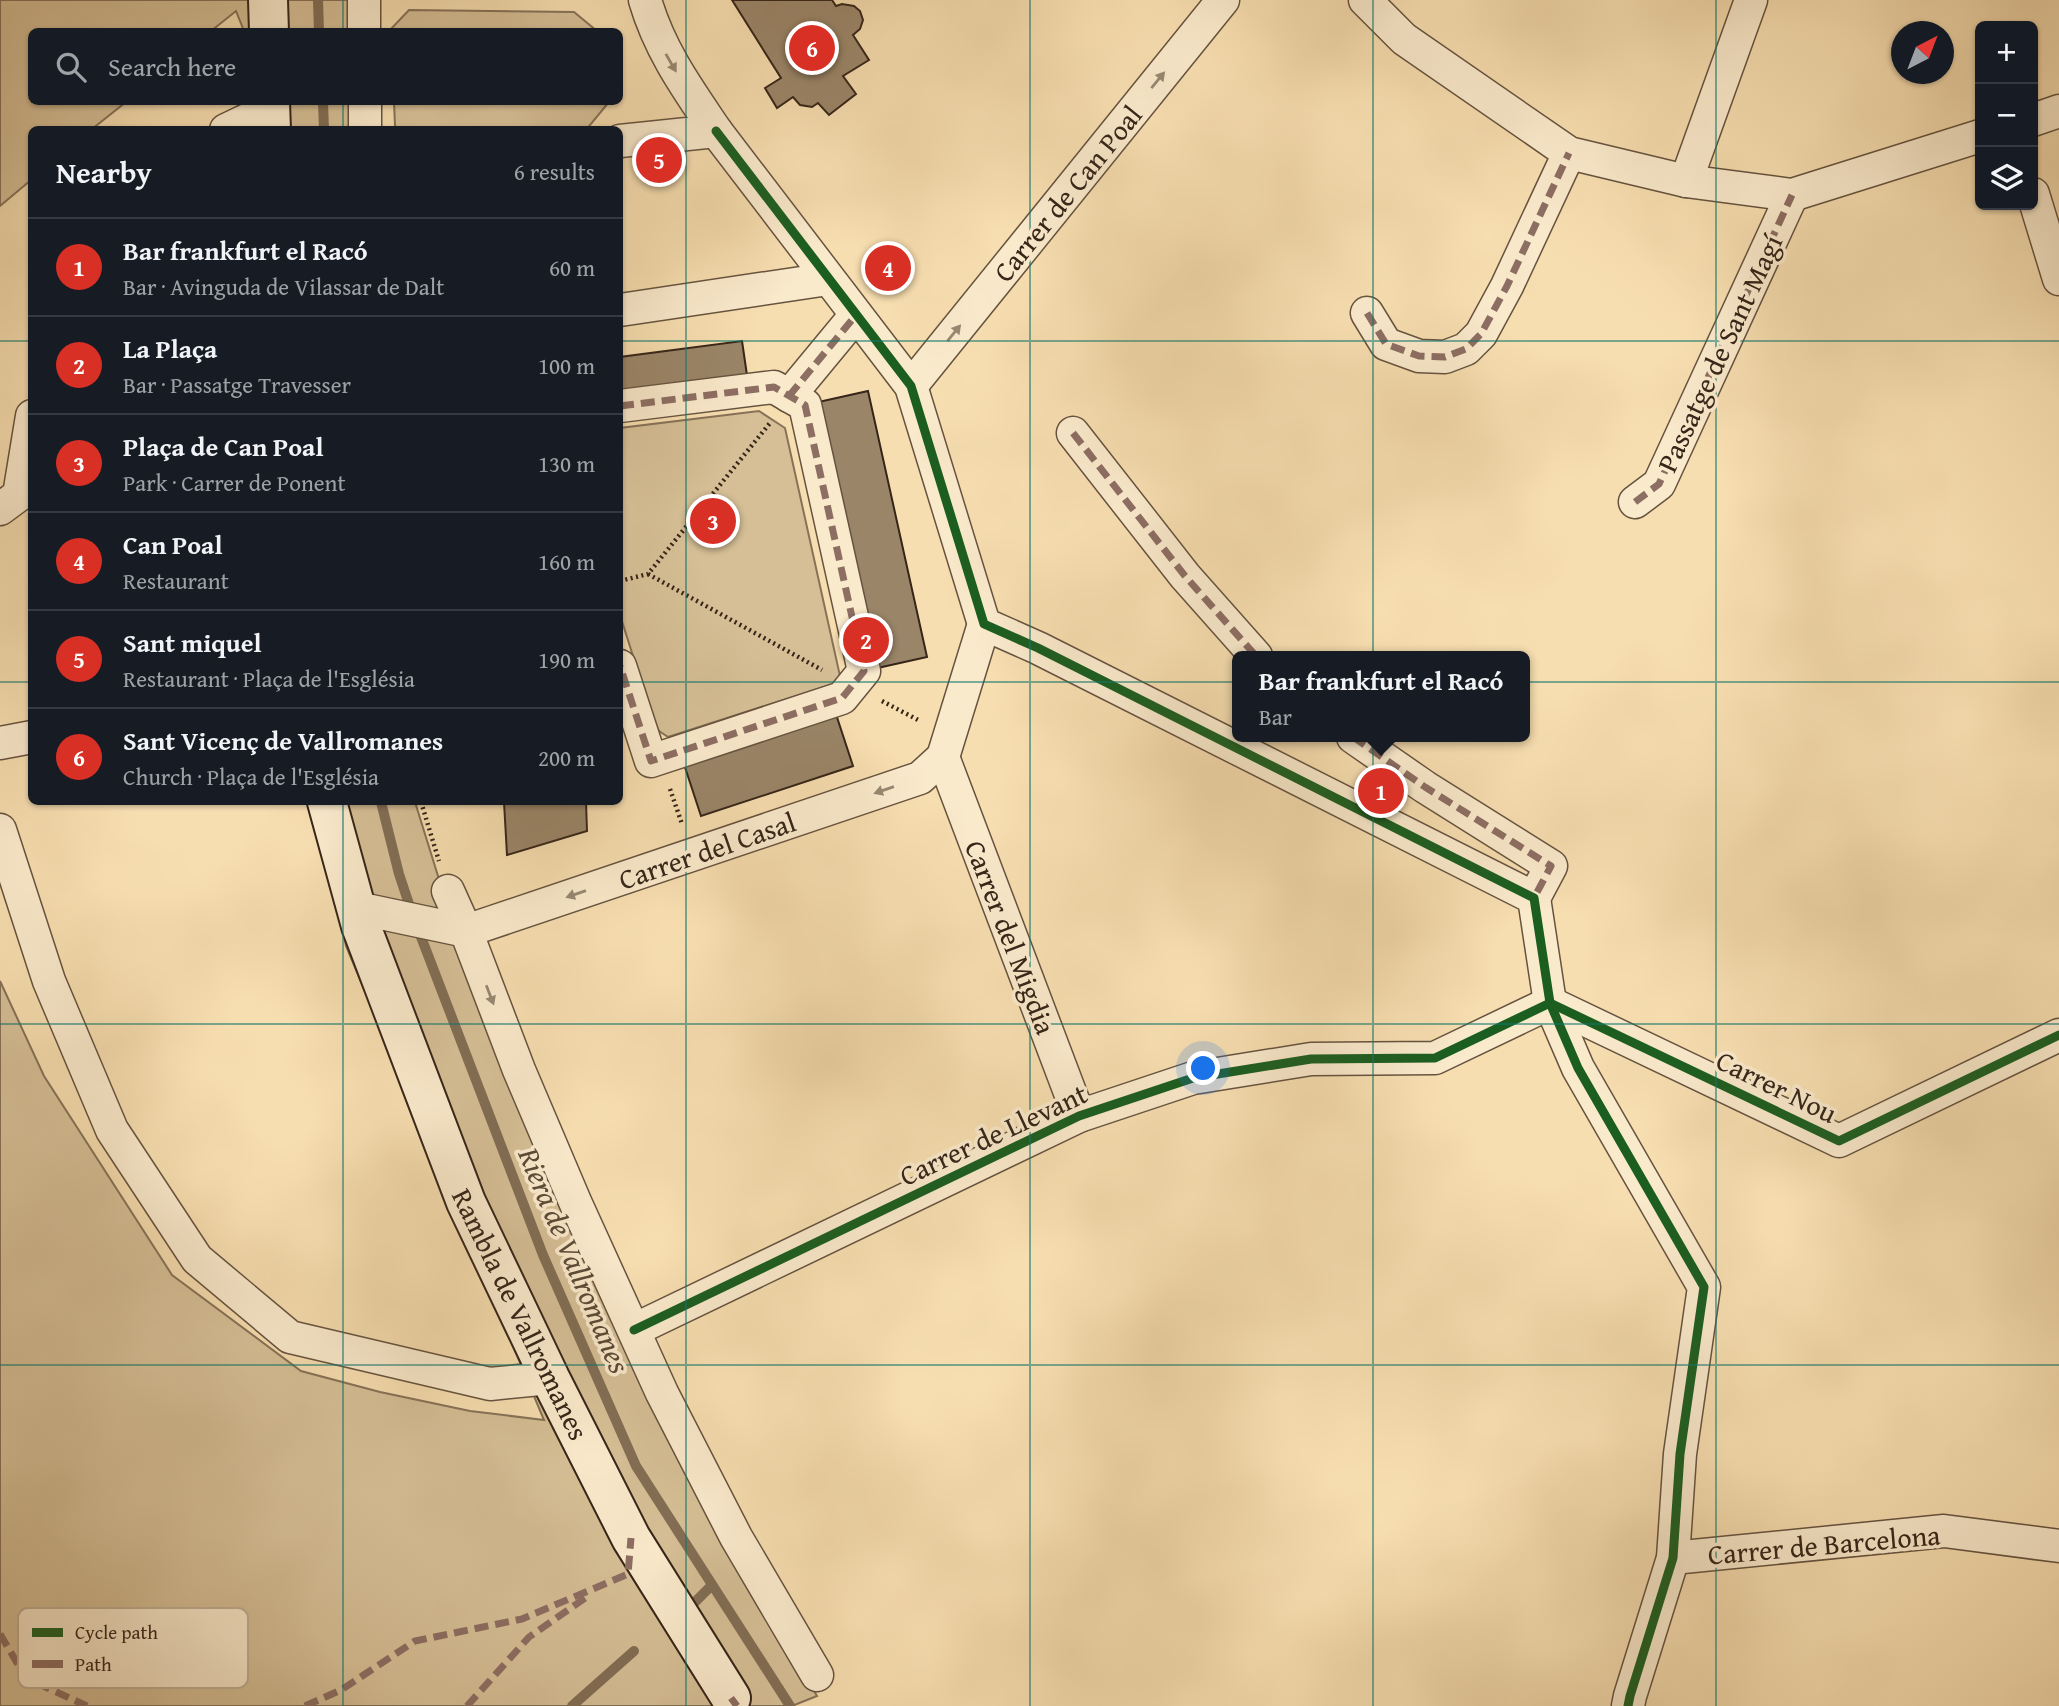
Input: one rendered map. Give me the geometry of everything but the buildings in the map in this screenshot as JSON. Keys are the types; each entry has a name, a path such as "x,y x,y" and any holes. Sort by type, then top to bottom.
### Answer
{"street":[{"path":"268,0 269,28"},
{"path":"364,0 365,28"},
{"path":"645,0 654,30 670,62 716,131 911,386 984,624 943,757"},
{"name":"Carrer de Can Poal","path":"911,386 1223,0"},
{"path":"1365,0 1405,38 1569,153 1686,181 1792,195 1975,138"},
{"path":"1686,181 1751,0"},
{"path":"365,105 365,126"},
{"path":"2038,118 2059,111"},
{"path":"237,126 271,113"},
{"path":"623,141 716,131"},
{"path":"1367,313 1386,344 1419,356 1445,357 1466,349 1481,334 1507,286 1569,153"},
{"name":"Passatge de Sant Magí","path":"1635,502 1660,484 1792,195"},
{"path":"2038,210 2059,279"},
{"path":"623,310 828,279"},
{"path":"781,408 856,315"},
{"path":"623,406 774,387 781,408"},
{"path":"623,676 650,761 842,698 864,671 805,405 781,408"},
{"path":"1073,433 1185,576 1252,651"},
{"path":"0,509 19,495 28,440"},
{"path":"984,624 1038,648 1534,898"},
{"path":"0,743 28,738"},
{"path":"1360,742 1425,787 1551,866 1534,898 1550,1003 1578,1068 1704,1286 1680,1454 1673,1558 1628,1706"},
{"name":"Carrer del Casal","path":"466,931 919,778 943,757"},
{"name":"Carrer del Migdia","path":"943,757 1079,1116"},
{"name":"Rambla de Vallromanes","path":"328,805 361,926 466,1202 550,1378 631,1538 731,1698"},
{"path":"0,830 49,981 112,1130 197,1259 290,1337 490,1384 550,1378"},
{"path":"448,891 576,1204 662,1393 736,1537 817,1675"},
{"path":"357,908 466,931"},
{"name":"Carrer de Llevant","path":"634,1330 1079,1116 1193,1078 1311,1059 1434,1058 1550,1003"},
{"name":"Carrer Nou","path":"1550,1003 1839,1141 2059,1035"},
{"name":"Carrer de Barcelona","path":"1673,1558 1944,1531 2059,1546"}],"path":[{"path":"623,580 648,574 781,408"},
{"path":"648,574 827,673"},
{"path":"659,758 685,832"},
{"path":"422,805 448,891"}],"shaded area":[{"path":"0,0 356,0 357,28 243,28 236,11 215,28 28,28 28,105 122,105 96,126 28,126 28,183 0,206"},
{"path":"409,10 574,12 593,28 392,28"},
{"path":"257,105 358,105 358,126 258,126"},
{"path":"394,105 607,105 589,126 395,126"},
{"path":"759,411 785,428 840,676 836,683 668,737 659,731 623,624 623,428"},
{"path":"319,805 416,805 484,1024 687,1472 817,1696 792,1706 0,1706 0,981 44,1076 172,1275 301,1371 380,1392 470,1411 544,1420 346,946"}],"waterway":[{"name":"Riera de Vallromanes","path":"318,0 319,28"},
{"name":"Riera de Vallromanes","path":"323,105 324,126"},
{"name":"Riera de Vallromanes","path":"382,805 413,916 543,1255 636,1466 790,1706"},
{"path":"694,1603 712,1585"},
{"path":"572,1706 634,1651"}],"marked path":[{"path":"1367,313 1386,344 1419,356 1445,357 1466,349 1481,334 1507,286 1569,153"},
{"path":"1635,502 1659,484 1792,195"},
{"path":"789,396 856,315"},
{"path":"623,406 774,387 805,405 864,671 842,698 651,761 623,675"},
{"path":"1073,433 1185,576 1252,651"},
{"path":"1360,742 1425,787 1551,866 1534,898"},
{"path":"305,1706 341,1690 415,1641 522,1619 628,1574 631,1538"},
{"path":"467,1706 529,1637 585,1598"},
{"path":"0,1634 18,1664"},
{"path":"48,1688 87,1706"},
{"path":"731,1698 737,1706"}],"cycle path":[{"path":"716,131 911,386 984,624 1038,648 1534,898 1550,1003 1578,1068 1704,1287 1680,1454 1673,1558 1628,1706"},
{"path":"634,1330 1079,1116 1193,1078 1311,1059 1435,1058 1550,1003 1839,1141 2059,1035"}],"place":[{"name":"Sant Vicenç de Vallromanes","path":"812,48"},
{"name":"Sant miquel","path":"659,160"},
{"name":"Can Poal","path":"888,268"},
{"name":"Plaça de Can Poal","path":"713,521"},
{"name":"La Plaça","path":"866,640"},
{"name":"Bar frankfurt el Racó","path":"1381,791"}]}
